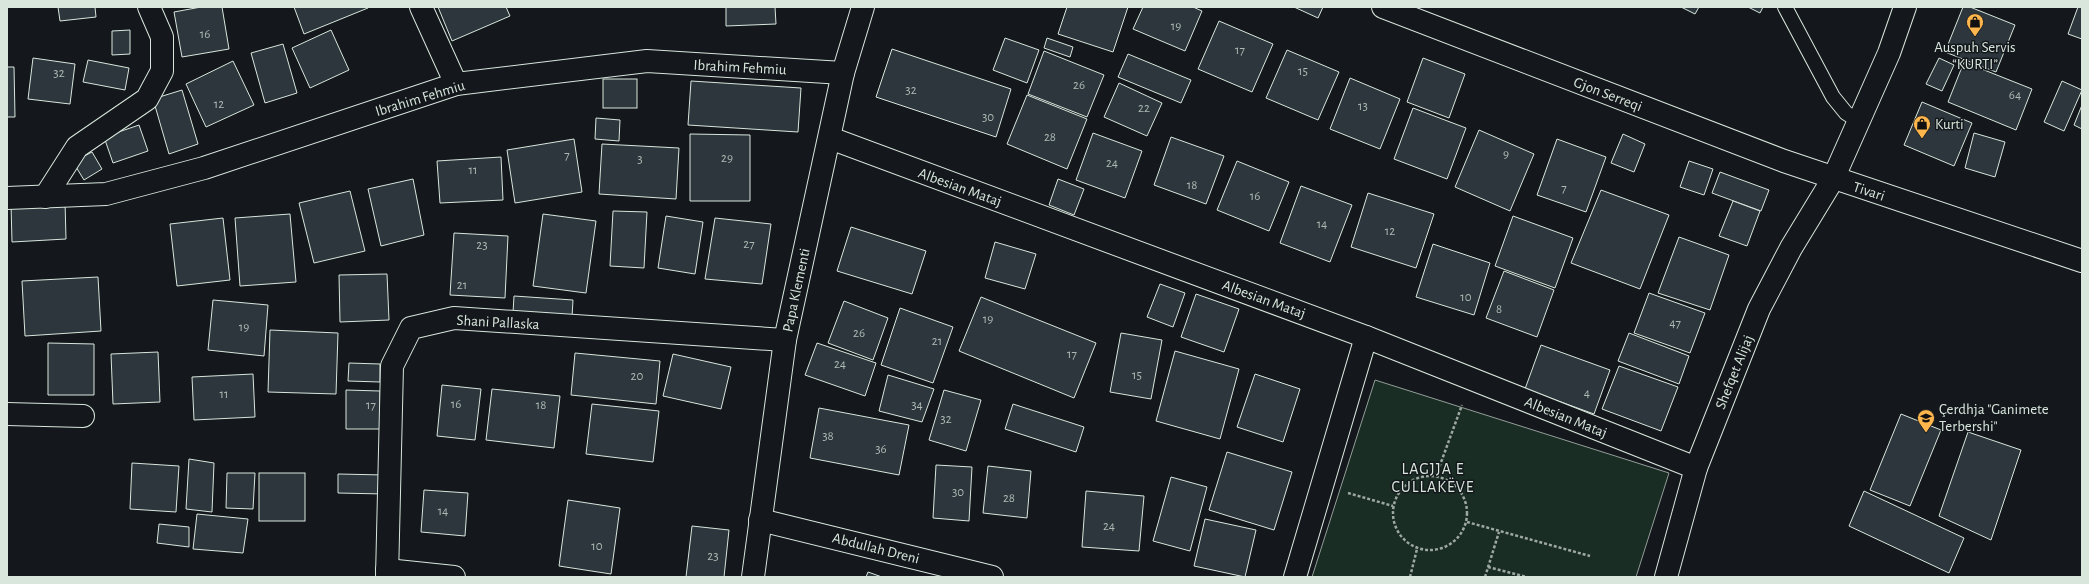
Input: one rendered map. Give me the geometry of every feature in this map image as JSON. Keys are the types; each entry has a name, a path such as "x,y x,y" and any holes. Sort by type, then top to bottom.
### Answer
{"street":[{"path":"45,197 77,147 147,99 162,71 162,37 149,7"},
{"path":"421,7 456,84"},
{"name":"Papa Klementi","path":"753,577 785,340 843,73 863,7"},
{"name":"Gjon Serreqi","path":"1383,7 1833,179"},
{"name":"Tivari","path":"1905,7 1889,53 1833,179 2077,259"},
{"name":"Ibrahim Fehmiu","path":"7,198 106,194 204,168 456,84 647,62 843,73"},
{"name":"Albesian Mataj","path":"830,138 1366,337 1696,468"},
{"name":"Shefqet Alijaj","path":"1666,577 1696,468 1759,310 1791,248 1833,179"},
{"name":"Shani Pallaska","path":"454,577 387,574 392,366 411,328 454,318 785,340"},
{"path":"1295,577 1366,337"},
{"path":"7,414 84,416"},
{"name":"Abdullah Dreni","path":"760,520 992,577"}],"lane":[{"path":"1785,7 1833,97 1846,113 1860,121"}],"path":[{"path":"1436,476 1472,379"},
{"path":"1424,476 1436,476 1448,480 1458,487 1465,498 1468,510 1466,522 1461,534 1453,543 1442,549 1429,551 1417,549 1407,543 1398,534 1393,522 1393,506 1395,498 1402,487 1412,480 1424,476"},
{"path":"1322,486 1393,506"},
{"path":"1466,522 1590,556"},
{"path":"1485,577 1499,532"},
{"path":"1410,577 1417,549"},
{"path":"1488,567 1527,577"}],"green space":[{"path":"1375,380 1669,473 1636,577 1312,577"}],"building":[{"path":"58,7 95,7 96,17 60,21"},
{"path":"201,7 222,7 229,49 182,57 174,12"},
{"path":"294,7 367,7 368,8 304,34"},
{"path":"438,7 506,7 510,16 452,41"},
{"path":"726,7 775,7 776,24 726,26"},
{"path":"1067,7 1128,7 1113,52 1058,34"},
{"path":"1143,7 1193,7 1202,11 1185,51 1133,29"},
{"path":"1294,7 1323,7 1318,18"},
{"path":"1681,7 1699,7 1695,14"},
{"path":"1748,7 1763,7 1760,13"},
{"path":"1963,7 1970,7 2015,25 1996,72 1945,52"},
{"path":"2078,7 2082,7 2082,39 2068,34"},
{"path":"1219,21 1273,44 1252,92 1198,69"},
{"path":"130,30 130,54 112,55 112,31"},
{"path":"331,30 349,70 310,88 292,48"},
{"path":"1005,38 1039,50 1027,83 993,70"},
{"path":"1047,38 1073,47 1070,57 1044,48"},
{"path":"283,44 297,93 265,103 251,53"},
{"path":"892,49 1011,89 996,137 876,97"},
{"path":"1287,50 1339,72 1318,120 1266,98"},
{"path":"1044,51 1104,75 1087,117 1028,94"},
{"path":"1128,54 1191,80 1181,103 1118,77"},
{"path":"33,58 75,64 70,104 28,99"},
{"path":"1423,58 1465,74 1449,118 1407,102"},
{"path":"1939,58 1954,65 1942,91 1926,84"},
{"path":"88,60 129,68 125,90 83,82"},
{"path":"233,61 254,105 206,127 186,84"},
{"path":"1964,62 2032,89 2016,130 1948,102"},
{"path":"7,67 14,67 15,117 7,117"},
{"path":"1350,78 1400,99 1380,149 1330,129"},
{"path":"603,79 637,79 637,108 603,108"},
{"path":"691,81 801,88 798,132 688,125"},
{"path":"2062,81 2082,90 2064,131 2044,122"},
{"path":"1119,83 1162,103 1147,136 1104,117"},
{"path":"182,90 198,144 169,154 153,99"},
{"path":"1027,95 1087,119 1067,169 1007,144"},
{"path":"1922,102 1972,123 1954,166 1904,145"},
{"path":"2082,105 2082,129 2074,125"},
{"path":"1413,108 1466,128 1447,179 1394,159"},
{"path":"596,118 620,120 619,141 595,139"},
{"path":"139,125 148,151 113,163 104,137"},
{"path":"1479,130 1534,154 1510,211 1455,187"},
{"path":"1093,133 1142,151 1125,198 1076,180"},
{"path":"1974,133 2005,142 1995,177 1965,168"},
{"path":"690,134 750,135 750,201 690,201"},
{"path":"1623,134 1645,144 1634,172 1611,163"},
{"path":"1171,137 1224,156 1206,204 1154,185"},
{"path":"574,139 582,192 515,203 507,150"},
{"path":"1557,139 1606,157 1586,212 1537,195"},
{"path":"602,144 679,148 676,199 599,194"},
{"path":"92,152 102,169 84,180 73,162"},
{"path":"501,157 503,200 440,203 437,161"},
{"path":"1237,161 1289,182 1269,231 1217,210"},
{"path":"1689,161 1713,169 1704,195 1680,187"},
{"path":"1720,172 1769,190 1761,211 1712,193"},
{"path":"413,179 424,235 381,246 368,189"},
{"path":"1058,179 1084,189 1074,215 1049,205"},
{"path":"1301,186 1352,205 1330,262 1280,243"},
{"path":"1601,190 1669,215 1640,289 1571,263"},
{"path":"350,191 365,251 314,263 299,203"},
{"path":"1368,193 1434,214 1416,268 1351,247"},
{"path":"65,201 66,239 12,242 11,204"},
{"path":"1733,201 1760,211 1747,246 1719,236"},
{"path":"613,211 647,212 644,268 610,266"},
{"path":"290,214 296,282 240,286 235,218"},
{"path":"543,214 596,221 586,293 533,286"},
{"path":"666,216 703,222 695,274 658,268"},
{"path":"1513,216 1573,238 1555,288 1495,266"},
{"path":"223,218 230,280 177,286 170,224"},
{"path":"715,218 771,224 762,284 705,279"},
{"path":"851,227 926,251 912,294 837,271"},
{"path":"454,233 508,236 505,298 450,295"},
{"path":"1679,237 1729,255 1710,310 1658,293"},
{"path":"995,242 1036,254 1025,289 985,278"},
{"path":"1433,244 1490,263 1474,315 1416,297"},
{"path":"1504,271 1554,290 1537,337 1486,318"},
{"path":"387,274 389,320 340,322 339,275"},
{"path":"98,277 101,331 25,336 22,281"},
{"path":"1160,284 1185,293 1173,327 1147,317"},
{"path":"1649,293 1705,313 1690,353 1634,333"},
{"path":"1196,294 1239,309 1224,352 1181,337"},
{"path":"514,296 573,300 572,317 513,313"},
{"path":"981,297 1096,343 1074,398 959,351"},
{"path":"213,300 268,305 264,356 208,350"},
{"path":"844,301 888,318 873,360 828,343"},
{"path":"900,308 953,327 933,383 881,365"},
{"path":"270,330 338,333 336,394 268,392"},
{"path":"1121,333 1162,340 1151,399 1110,392"},
{"path":"1629,333 1689,356 1679,384 1618,361"},
{"path":"48,343 94,344 94,395 48,395"},
{"path":"817,343 876,363 865,396 805,375"},
{"path":"1541,345 1610,370 1594,414 1525,389"},
{"path":"1175,351 1239,369 1220,439 1156,421"},
{"path":"158,352 160,402 113,404 111,354"},
{"path":"575,353 660,361 656,404 571,395"},
{"path":"673,354 731,367 721,409 663,396"},
{"path":"349,363 380,364 380,382 348,381"},
{"path":"1619,366 1678,387 1661,431 1602,409"},
{"path":"253,374 255,417 194,420 192,377"},
{"path":"1255,374 1300,389 1283,442 1237,427"},
{"path":"888,375 934,389 922,422 879,411"},
{"path":"442,385 481,389 475,440 437,436"},
{"path":"492,389 560,396 554,448 486,440"},
{"path":"346,390 380,391 380,429 346,429"},
{"path":"944,390 981,400 966,451 929,440"},
{"path":"592,404 659,411 653,462 586,454"},
{"path":"1013,404 1084,427 1076,452 1005,429"},
{"path":"819,408 909,425 899,475 810,458"},
{"path":"1901,414 1941,430 1910,506 1870,490"},
{"path":"1968,432 2021,450 1991,540 1939,516"},
{"path":"1227,452 1292,472 1274,530 1209,510"},
{"path":"189,459 214,463 212,512 186,509"},
{"path":"132,463 179,466 176,512 130,509"},
{"path":"936,465 972,467 969,521 933,518"},
{"path":"988,466 1031,471 1027,518 983,513"},
{"path":"227,473 255,473 253,509 226,508"},
{"path":"259,473 305,473 305,521 259,521"},
{"path":"338,474 385,475 384,494 338,493"},
{"path":"1171,477 1207,487 1190,551 1153,541"},
{"path":"424,490 468,493 465,536 421,532"},
{"path":"1086,491 1144,496 1139,551 1082,547"},
{"path":"1864,491 1964,538 1949,573 1849,526"},
{"path":"568,500 620,508 611,574 559,566"},
{"path":"197,514 248,519 243,553 193,549"},
{"path":"1205,519 1256,530 1245,577 1194,566"},
{"path":"159,524 189,527 189,547 157,543"},
{"path":"692,526 729,530 724,577 686,577"},
{"path":"868,572 882,577 866,577"}],"place":[{"name":"Auspuh Servis “KURTI”","path":"1975,37"},
{"name":"Kurti","path":"1922,139"},
{"name":"Çerdhja \"Ganimete Terbershi\"","path":"1926,433"}],"district":[{"name":"LAGJJA E CULLAKËVE","path":"1433,477"}]}
